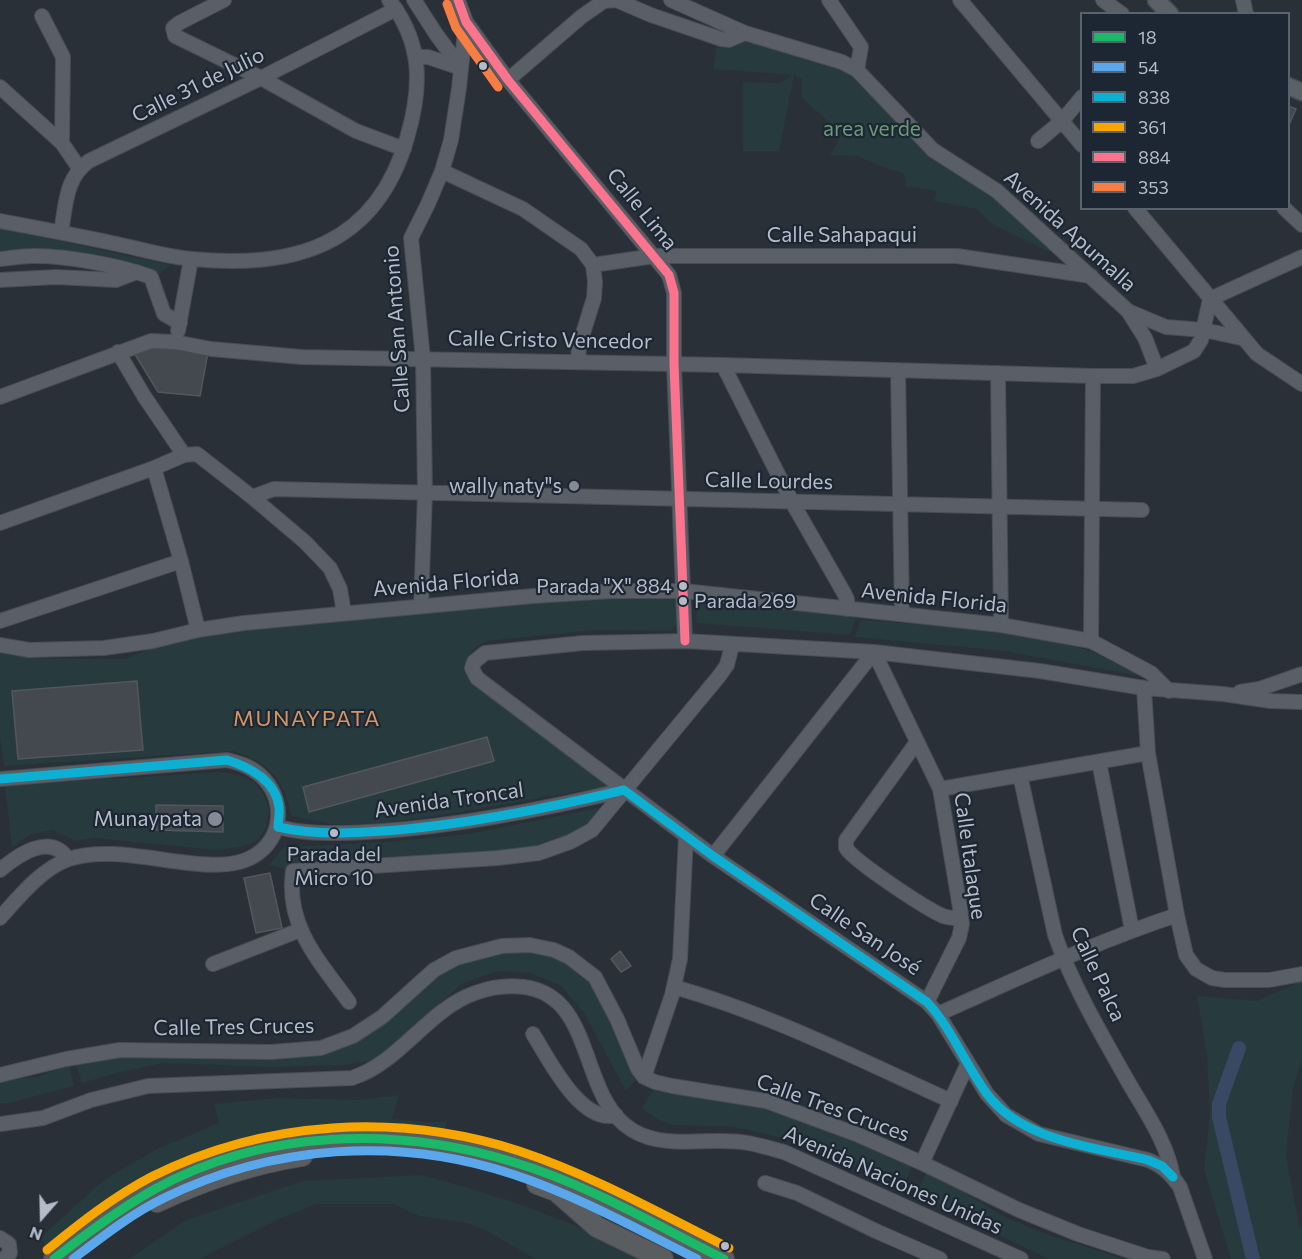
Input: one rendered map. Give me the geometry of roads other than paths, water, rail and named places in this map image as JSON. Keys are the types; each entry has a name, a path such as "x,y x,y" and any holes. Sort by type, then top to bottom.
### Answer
{"highway":[{"path":"54,1259 116,1210 189,1172 231,1157 273,1147 319,1140 365,1138 412,1140 464,1149 513,1162 605,1200 724,1259"},
{"path":"72,1259 123,1221 195,1184 235,1170 279,1159 321,1153 363,1151 409,1153 464,1162 510,1174 556,1191 597,1227 663,1259"}],"main road":[{"path":"1156,0 1168,12"}],"street":[{"path":"224,0 179,23 173,28 173,32 180,39 261,78 356,131 404,149"},
{"path":"414,0 461,68"},
{"path":"458,0 466,22"},
{"path":"508,80 580,17 604,1 616,0 651,15 721,39 729,40 745,33"},
{"name":"Avenida Apumalla","path":"671,0 745,33 842,62 857,70 933,150 997,191 1128,311 1166,327 1204,330 1241,338"},
{"path":"829,0 861,47 857,70"},
{"path":"960,0 1080,143"},
{"path":"1103,0 1119,12"},
{"path":"0,221 192,259 252,261 278,259 332,241 351,228 372,205 393,172 404,149 416,101 415,57 407,26 393,5"},
{"name":"Calle 31 de Julio","path":"79,168 89,161 261,78 393,5"},
{"path":"42,16 63,57 62,143"},
{"name":"Calle San Antonio","path":"421,606 425,493 423,359 411,238 442,171 451,140 466,22"},
{"name":"Calle Lima","path":"466,22 508,80 669,275 674,293 674,364 685,641"},
{"path":"415,57 428,57 461,68"},
{"path":"0,87 62,143 79,168 69,187 61,232"},
{"path":"1038,141 1062,121 1080,99"},
{"path":"442,171 523,209 581,249 593,265 594,298 579,346 578,362"},
{"path":"1137,210 1241,338 1257,354 1302,384"},
{"path":"1286,210 1302,225"},
{"path":"0,259 32,256 72,259 137,272 151,278 164,314 169,319 180,323"},
{"name":"Calle Sahapaqui","path":"593,265 654,256 957,256 1091,276"},
{"path":"1210,299 1302,257"},
{"path":"175,342 192,259"},
{"path":"0,280 56,277 116,280 137,272"},
{"name":"Calle Cristo Vencedor","path":"0,398 151,341 175,342 248,354 302,357 1133,376 1157,369 1194,351 1201,340 1210,299"},
{"path":"1128,311 1146,338 1157,369"},
{"path":"118,352 144,396 184,455"},
{"path":"723,365 792,502 844,593 847,599 847,609"},
{"path":"898,370 902,614"},
{"path":"998,373 1001,625"},
{"path":"1091,641 1093,376"},
{"path":"0,523 184,455 197,454 252,497 330,568 340,589 344,614"},
{"path":"154,468 198,630"},
{"name":"Calle Lourdes","path":"252,497 274,489 1142,510"},
{"path":"0,621 181,561"},
{"name":"Avenida Florida","path":"0,645 30,650 104,648 243,623 590,592 684,591 1001,625 1091,641 1151,673 1169,691"},
{"path":"685,641 873,652 1040,671 1169,691 1302,702"},
{"name":"Calle San José","path":"685,641 583,643 485,653 474,662 472,668 477,678 686,836 927,1002 938,1014 987,1094 1006,1115 1020,1125 1040,1134 1148,1160 1162,1166 1180,1187 1205,1259"},
{"path":"350,1002 313,952 300,930 291,891 293,871 498,858 539,853 570,842 592,830 720,675 727,665 732,645"},
{"path":"714,856 873,652"},
{"name":"Calle Italaque","path":"873,652 940,789 962,924 959,938 927,1002"},
{"path":"1223,694 1259,689 1302,674"},
{"path":"1144,688 1148,753 1186,955 1196,969 1212,978 1269,980 1302,974"},
{"path":"917,742 846,840 846,848 855,860 928,907 948,918 961,919"},
{"path":"940,789 1148,753"},
{"path":"0,779 227,760 243,764 260,775 273,791 279,807 278,827 267,846 242,863 212,864 146,856 102,854 68,860 53,867 34,882 0,918"},
{"path":"1099,762 1132,930"},
{"name":"Calle Palca","path":"1020,775 1054,934 1063,958 1110,1051 1164,1143 1173,1177"},
{"name":"Avenida Troncal","path":"278,827 321,833 434,827 562,805 624,790"},
{"path":"644,1077 674,987 680,959 686,836"},
{"path":"0,870 14,858 36,847 49,846 58,849 68,860"},
{"path":"938,1014 1063,958 1132,930 1177,915"},
{"path":"213,964 300,930"},
{"name":"Calle Tres Cruces","path":"0,1075 66,1059 120,1050 259,1052 321,1048 353,1036 372,1023 434,970 456,958 502,946 530,945 554,950 569,957 595,977 617,1019 638,1069 644,1077 672,1086 766,1101 856,1134 1019,1210 1108,1244 1148,1257 1163,1259"},
{"name":"Avenida Naciones Unidas","path":"0,1124 42,1118 91,1100 148,1086 352,1078 365,1074 389,1059 450,1005 475,993 498,987 532,988 549,994 568,1013 604,1097 616,1115 630,1129 657,1140 747,1142 784,1152 1021,1259"},
{"path":"674,987 738,1007 951,1101"},
{"path":"533,1034 575,1098 590,1111 616,1115"},
{"path":"922,1163 968,1063"},
{"path":"765,1183 797,1193 940,1259"},
{"path":"0,1238 5,1239 10,1249 10,1253 4,1259"}],"waterway":[{"path":"1239,1048 1219,1104 1219,1117 1253,1259"}],"place":[{"name":"wally naty\"s","path":"574,486"},
{"name":"Parada \"X\" 884","path":"683,586"},
{"name":"Parada 269","path":"683,601"},
{"name":"Munaypata","path":"215,819"},
{"name":"Parada del Micro 10","path":"334,833"}],"district":[{"name":"MUNAYPATA","path":"307,719"}],"park label":[{"name":"area verde","path":"872,129"}]}
